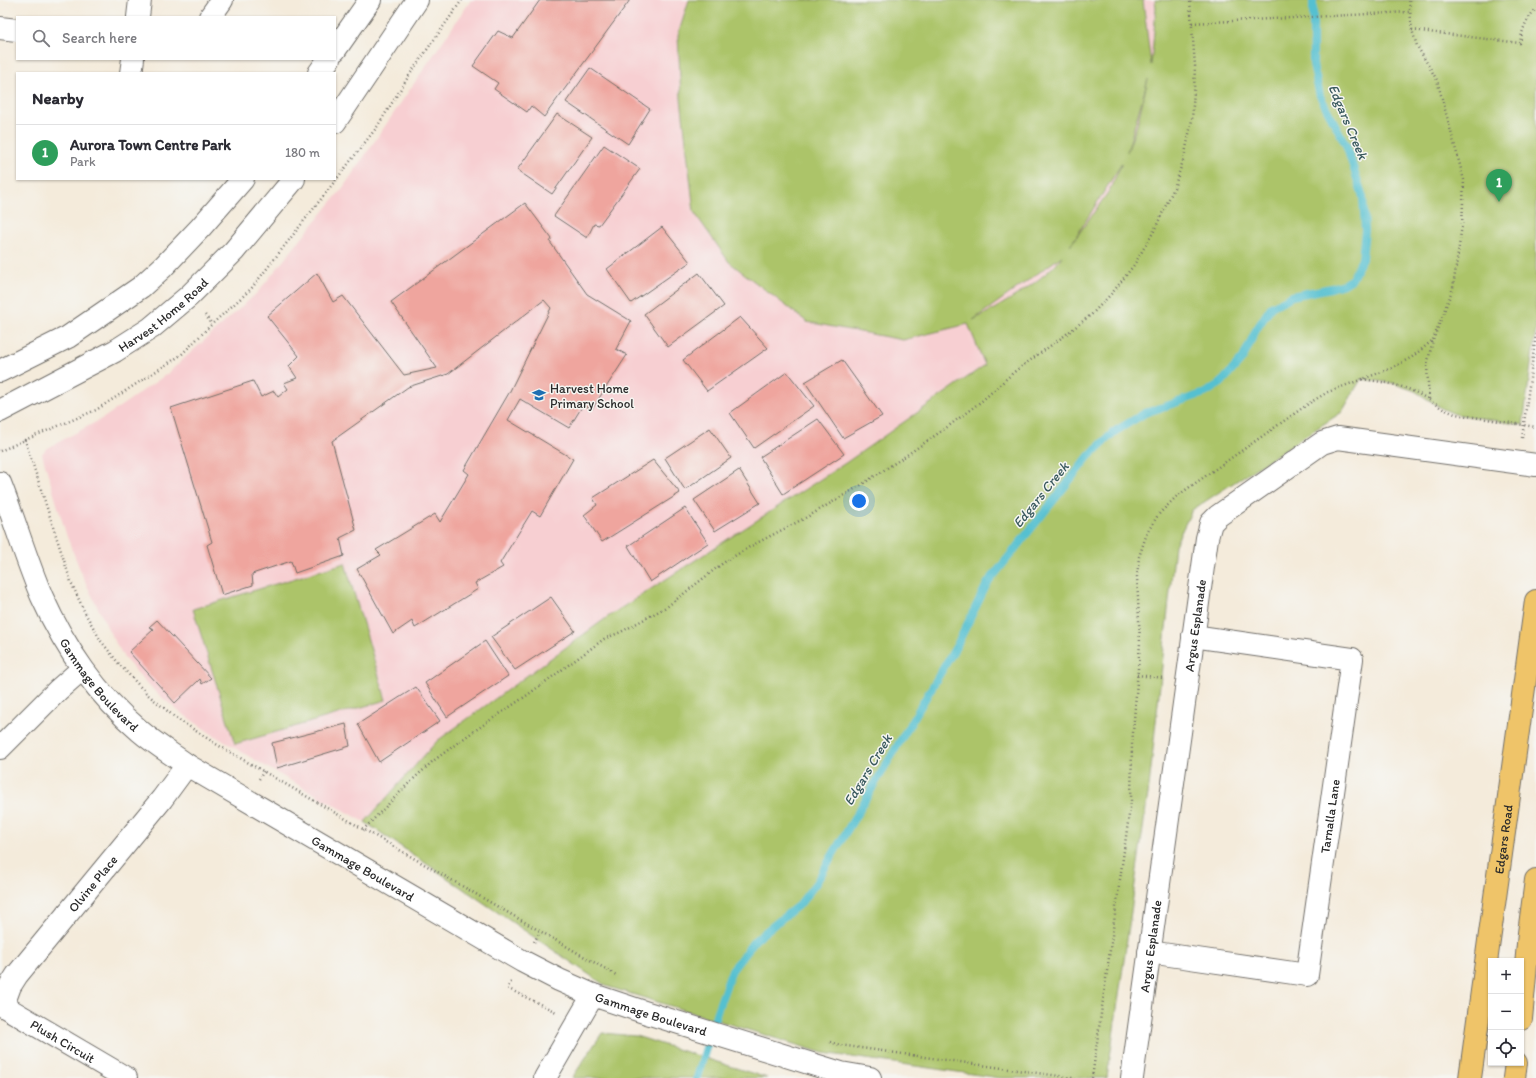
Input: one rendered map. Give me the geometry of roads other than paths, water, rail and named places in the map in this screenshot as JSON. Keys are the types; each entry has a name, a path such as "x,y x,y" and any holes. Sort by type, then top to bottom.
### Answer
{"main road":[{"name":"Edgars Road","path":"1470,1078 1536,601"},
{"path":"1523,994 1536,880"},
{"path":"1514,1078 1516,1066"}],"street":[{"path":"138,16 140,0"},
{"path":"211,16 222,0"},
{"path":"336,49 370,0"},
{"path":"336,121 417,0"},
{"path":"0,28 16,30"},
{"path":"132,72 133,60"},
{"path":"320,72 328,60"},
{"path":"0,371 68,337 142,287 201,227 242,180"},
{"name":"Harvest Home Road","path":"0,411 115,351 151,328 189,296 234,251 293,180"},
{"name":"Argus Esplanade","path":"1132,1078 1207,538 1212,523 1218,516 1322,443 1338,438 1527,464"},
{"name":"Gammage Boulevard","path":"0,483 42,596 60,634 82,669 110,702 141,732 187,765 522,961 559,980 594,995 644,1012 780,1054 840,1075 870,1078"},
{"name":"Tarnalla Lane","path":"1149,952 1307,975 1352,659 1193,636"},
{"path":"0,748 58,690 82,669"},
{"name":"Olvine Place","path":"1,1005 17,975 162,799 187,765"},
{"path":"545,1078 594,995"},
{"name":"Plush Circuit","path":"1,1005 126,1078"}],"waterway":[{"name":"Edgars Creek","path":"697,1078 717,1011 732,970 755,940 800,904 816,883 957,645 987,584 1089,456 1114,432 1145,413 1205,393 1221,383 1243,358 1256,330 1271,307 1292,296 1331,288 1344,284 1352,279 1362,259 1365,230 1363,197 1346,145 1320,96 1313,65 1313,0"}],"place":[{"name":"Aurora Town Centre Park","path":"1499,202"},
{"name":"Harvest Home Primary School","path":"539,395"}]}
